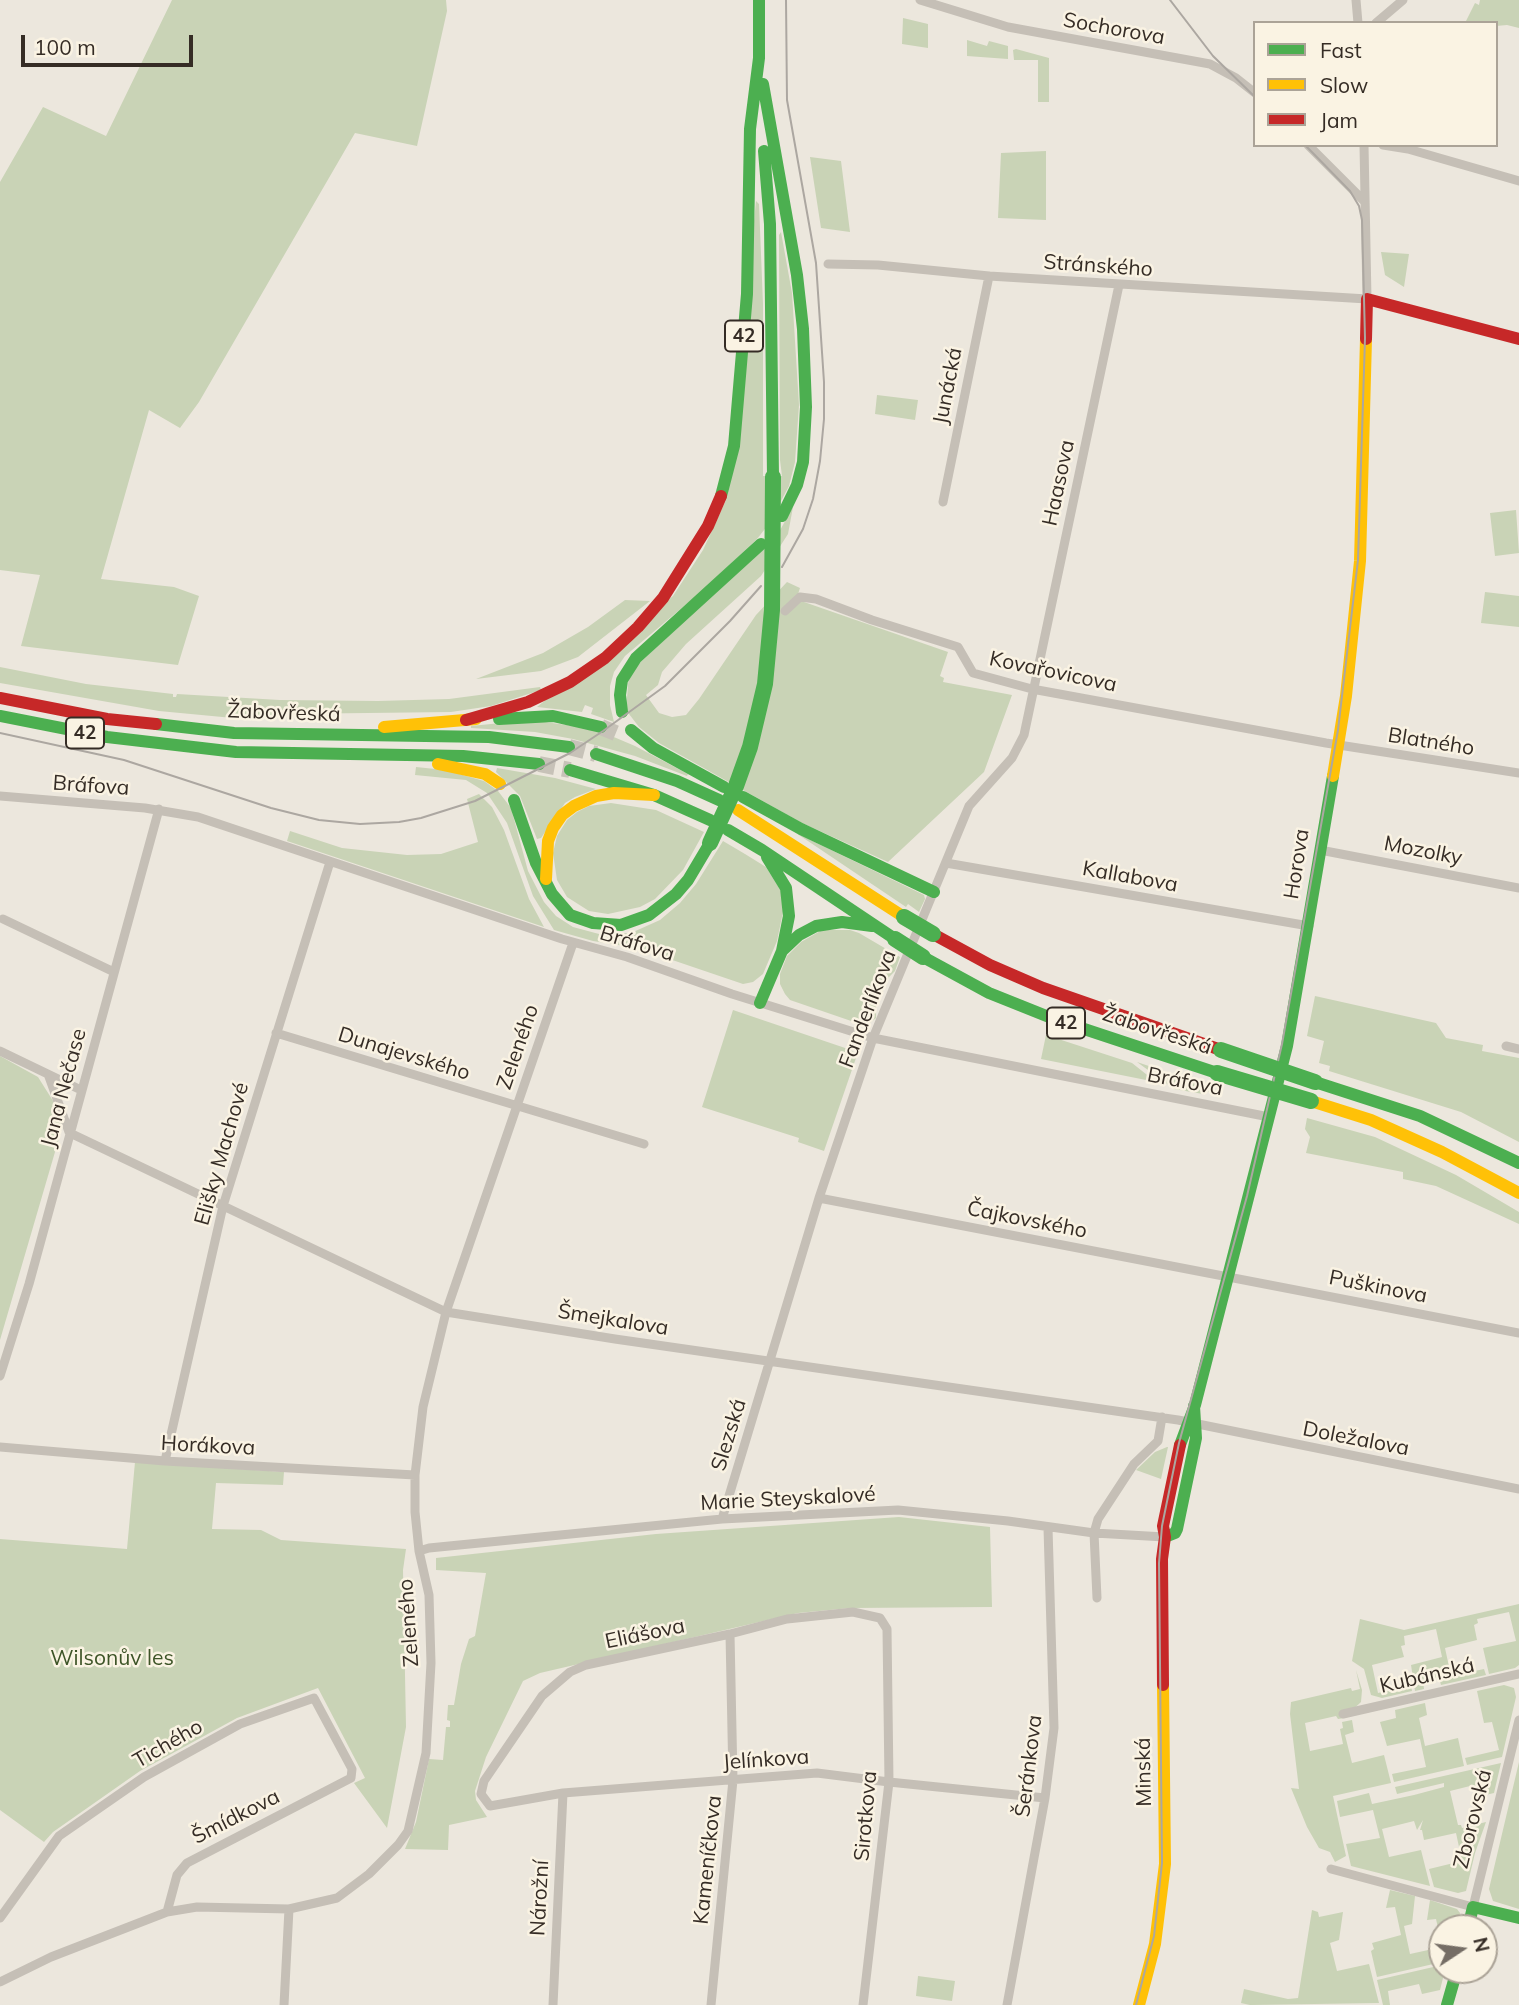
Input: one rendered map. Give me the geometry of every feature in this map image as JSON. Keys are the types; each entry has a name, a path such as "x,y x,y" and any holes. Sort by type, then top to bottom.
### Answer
{"main road":[{"path":"759,0 759,58 770,134 797,275 803,342 806,431 803,462 797,485 782,516"},
{"name":"42","path":"514,800 536,863 561,906 580,920 606,924 634,922 649,915 676,894 688,880 710,843 741,773 765,684 772,610 770,224 759,58"},
{"name":"42","path":"466,720 539,697 570,682 605,658 638,627 663,598 708,526 721,496 734,446 747,294 750,129 759,58"},
{"path":"1367,299 1519,338"},
{"name":"Horova","path":"1192,1423 1287,1046 1339,745 1360,561 1367,299"},
{"path":"622,712 621,687 625,674 636,658 761,544"},
{"name":"Žabovřeská","path":"0,698 107,719 172,728 234,733 489,737 569,747"},
{"name":"Žabovřeská","path":"0,716 170,746 236,752 463,757 539,764"},
{"name":"42","path":"347,736 413,723 553,716 601,727"},
{"path":"596,754 722,793 627,733"},
{"name":"42","path":"391,755 485,774 500,784"},
{"path":"569,770 654,795 710,820"},
{"path":"546,882 548,842 562,815 579,803 596,796 614,793 654,795"},
{"name":"Žabovřeská","path":"765,811 740,803 815,858 905,917 990,965 1042,988 1420,1116 1519,1163"},
{"path":"765,811 934,892"},
{"name":"42","path":"765,811 815,858"},
{"name":"Žabovřeská","path":"728,830 923,957 989,993 1041,1014 1217,1073 1371,1120 1442,1152 1519,1193"},
{"path":"760,1003 782,951 788,926 788,898 779,874 762,850"},
{"path":"782,951 799,935 816,926 842,922 877,928"},
{"name":"Minská","path":"1139,2005 1157,1933 1165,1864 1163,1526 1180,1443 1192,1423"},
{"path":"1473,1907 1519,1918"},
{"name":"Zborovská","path":"1471,1914 1473,1907"},
{"path":"1447,2005 1453,1984"}],"street":[{"name":"Sochorova","path":"920,0 1008,27 1210,64 1253,91"},
{"path":"1356,0 1357,21"},
{"path":"1378,21 1403,0"},
{"path":"1310,147 1364,201"},
{"path":"1364,147 1367,299"},
{"path":"1408,147 1519,181"},
{"name":"Stránského","path":"828,264 1367,299"},
{"name":"Junácká","path":"943,502 989,276"},
{"name":"Haasova","path":"1032,689 1119,285"},
{"name":"Kovařovicova","path":"785,611 800,597 816,599 859,616 958,647 973,673 1032,689 1339,745"},
{"name":"Fanderlíkova","path":"770,1360 819,1198 873,1038 969,806 1012,758 1024,735 1032,689"},
{"name":"Blatného","path":"1339,745 1519,773"},
{"name":"Bráfova","path":"0,796 159,809 198,817 573,943 627,957 873,1038 1269,1116"},
{"name":"Jana Nečase","path":"0,1376 29,1284 159,809"},
{"name":"Mozolky","path":"1320,850 1519,888"},
{"name":"Elišky Machové","path":"165,1461 223,1206 330,862"},
{"name":"Kallabova","path":"946,863 1309,926"},
{"path":"3,919 114,972"},
{"name":"Zeleného","path":"0,1982 51,1957 167,1912 197,1907 289,1909 338,1898 369,1874 408,1831 426,1753 431,1663 429,1595 419,1551 415,1475 423,1407 446,1312 573,943"},
{"name":"Dunajevského","path":"276,1033 644,1144"},
{"path":"1506,1046 1519,1049"},
{"path":"0,1051 81,1090"},
{"path":"48,1074 70,1133"},
{"name":"Šmejkalova","path":"70,1133 446,1312 1192,1423"},
{"name":"Čajkovského","path":"819,1198 1229,1276"},
{"name":"Puškinova","path":"1229,1276 1519,1333"},
{"name":"Slezská","path":"722,1519 770,1360"},
{"path":"1097,1598 1094,1533 1097,1519 1134,1464 1158,1441 1162,1417"},
{"name":"Doležalova","path":"1192,1423 1519,1489"},
{"name":"Horákova","path":"0,1447 165,1461 415,1475"},
{"name":"Marie Steyskalové","path":"419,1551 722,1519 898,1510 1013,1521 1094,1533 1164,1537"},
{"name":"Šeránkova","path":"1007,2005 1045,1798 1054,1728 1048,1528"},
{"name":"Eliášova","path":"490,1807 481,1794 484,1781 542,1696 570,1672 586,1665 787,1619 853,1612 880,1618 887,1629"},
{"name":"Sirotkova","path":"863,2005 889,1782 887,1629"},
{"name":"Kameníčkova","path":"711,2005 733,1780 730,1634"},
{"name":"Kubánská","path":"1343,1714 1519,1674"},
{"name":"Tichého","path":"0,1918 59,1836 144,1777 240,1724 314,1698 352,1769 351,1778"},
{"name":"Zborovská","path":"1473,1907 1519,1720"},
{"name":"Jelínkova","path":"490,1807 563,1793 817,1773 1045,1798"},
{"name":"Šmídkova","path":"167,1912 177,1875 187,1863 351,1778"},
{"name":"Nárožní","path":"554,2005 563,1793"},
{"path":"1331,1869 1473,1907"},
{"path":"284,2005 289,1909"}],"green space":[{"path":"172,0 446,0 447,11 417,146 355,133 199,402 180,428 149,410 101,579 174,587 199,596 178,665 21,646 40,575 0,570 0,182 43,107 106,136"},
{"path":"1480,0 1519,0 1519,28 1498,26 1498,21 1466,21 1475,3 1479,5"},
{"path":"903,18 928,24 928,48 902,44"},
{"path":"967,40 987,46 989,41 1008,46 1008,59 967,56"},
{"path":"1013,50 1049,58 1049,102 1038,102 1038,60 1014,60"},
{"path":"1046,151 1046,220 998,218 1001,153"},
{"path":"810,157 841,161 850,232 821,228"},
{"path":"756,201 759,204 763,304 763,476 782,476 781,232 792,293 799,405 795,462 789,486 768,525 757,539 703,590 625,656 614,672 610,686 614,722 591,714 593,708 585,705 582,712 537,707 673,596 703,550 727,498"},
{"path":"1381,252 1409,254 1404,287 1385,275"},
{"path":"877,395 918,400 915,420 875,414"},
{"path":"793,507 788,534 761,576 686,644 662,672 658,685 646,695 659,713 672,717 686,715 756,615 787,582 800,588 797,597 804,602 948,652 940,676 944,678 943,682 1012,695 984,772 888,862 802,823 659,743 639,727 626,710 629,673 779,532"},
{"path":"1516,510 1519,553 1495,556 1490,513"},
{"path":"1485,592 1519,596 1519,627 1481,623"},
{"path":"625,600 650,601 578,657 541,671 476,679 543,653 588,627"},
{"path":"0,667 86,684 173,694 173,697 177,694 280,700 378,701 449,699 540,687 541,690 491,706 451,712 284,714 233,718 159,711 0,683"},
{"path":"531,720 595,729 635,746 688,774 687,776 635,756 573,739 535,732 471,728"},
{"path":"416,767 445,770 484,781 498,791 511,808 528,871 544,902 556,916 573,927 599,934 631,933 660,920 680,903 696,884 723,841 745,854 766,867 781,891 784,907 777,941 763,974 753,982 743,984 637,948 593,941 554,930 533,896 507,823 487,793 466,780 415,775"},
{"path":"497,768 555,778 596,789 565,803 541,838 537,839 520,796 496,772"},
{"path":"479,794 492,807 504,830 529,899 544,927 287,841 290,831 342,848 407,855 441,854 478,842 467,799"},
{"path":"611,803 656,810 704,832 683,870 655,899 640,907 608,914 589,911 567,897 557,880 553,853 557,836 567,820 589,806"},
{"path":"796,833 924,895 919,912 908,904 906,907"},
{"path":"822,930 850,930 859,933 900,957 876,1007 876,1018 870,1023 857,1023 790,1000 785,994 780,984 780,974 787,956 801,942"},
{"path":"1315,996 1436,1023 1446,1038 1483,1045 1482,1051 1519,1058 1519,1142 1461,1112 1329,1071 1330,1066 1319,1063 1324,1041 1307,1036"},
{"path":"733,1010 851,1050 857,1055 824,1151 798,1142 799,1138 702,1107"},
{"path":"1046,1035 1132,1063 1156,1082 1041,1059"},
{"path":"0,1056 38,1077 55,1104 62,1128 0,1340"},
{"path":"1137,1062 1211,1087 1210,1091 1203,1094 1174,1089"},
{"path":"1307,1118 1375,1137 1456,1175 1519,1212 1519,1224 1436,1186 1403,1179 1403,1172 1306,1153 1310,1137 1305,1129"},
{"path":"1168,1447 1161,1479 1136,1470 1155,1452"},
{"name":"Wilsonův les","path":"135,1462 284,1472 283,1485 216,1483 212,1529 261,1530 281,1540 406,1549 403,1570 406,1727 387,1828 354,1783 365,1778 318,1688 237,1718 140,1771 53,1832 44,1842 0,1810 0,1539 127,1549"},
{"path":"899,1517 990,1527 992,1607 850,1608 798,1613 540,1673 523,1681 486,1757 475,1791 476,1800 487,1817 449,1825 448,1850 405,1849 416,1822 429,1759 443,1760 446,1727 450,1727 450,1721 447,1720 448,1705 454,1705 461,1664 469,1639 475,1636 486,1573 436,1570 436,1558 656,1534"},
{"path":"1519,1604 1519,1665 1515,1668 1489,1674 1483,1648 1516,1641 1509,1612 1477,1619 1478,1623 1474,1625 1477,1640 1445,1648 1451,1676 1484,1669 1486,1675 1441,1685 1439,1677 1423,1681 1424,1689 1415,1691 1411,1665 1442,1657 1436,1629 1404,1636 1405,1645 1401,1646 1404,1657 1372,1665 1378,1693 1411,1685 1412,1691 1382,1698 1371,1695 1364,1669 1352,1661 1360,1619 1404,1630"},
{"path":"1356,1670 1362,1690 1361,1702 1344,1718 1338,1719 1336,1716 1305,1723 1310,1751 1343,1744 1340,1729 1343,1728 1342,1722 1352,1720 1354,1732 1345,1735 1352,1763 1384,1755 1391,1783 1333,1796 1346,1856 1335,1862 1330,1852 1319,1848 1291,1788 1299,1789 1291,1702 1351,1688 1352,1691 1360,1689"},
{"path":"1504,1685 1514,1688 1516,1697 1502,1757 1467,1765 1465,1758 1499,1750 1492,1722 1484,1723 1477,1691"},
{"path":"1425,1703 1427,1715 1419,1718 1425,1746 1458,1738 1464,1766 1394,1782 1392,1774 1426,1767 1420,1739 1387,1746 1380,1722 1396,1718 1395,1710"},
{"path":"1519,1762 1519,1909 1493,1901 1489,1889"},
{"path":"1501,1763 1494,1793 1477,1797 1474,1785 1450,1791 1458,1825 1462,1828 1486,1822 1466,1891 1458,1893 1434,1887 1429,1869 1462,1861 1456,1833 1424,1840 1420,1830 1423,1820 1417,1830 1414,1821 1382,1829 1389,1857 1421,1850 1430,1886 1351,1866 1346,1844 1380,1838 1373,1810 1340,1817 1337,1801 1369,1793 1372,1804 1414,1795 1444,1787 1444,1783 1397,1794 1395,1787"},
{"path":"1390,1890 1415,1896 1412,1924 1404,1926 1410,1954 1428,1950 1428,1965 1377,1977 1371,1951 1374,1949 1372,1943 1401,1935 1395,1907 1386,1908"},
{"path":"1430,1900 1457,1909 1460,1913 1428,1914 1427,1920"},
{"path":"1312,1910 1318,1912 1319,1917 1343,1912 1339,1940 1330,1943 1337,1971 1369,1964 1379,2003 1241,2003 1244,1989 1288,1999 1298,1998"},
{"path":"1428,1968 1428,1984 1442,1984 1440,1990 1422,1994 1419,1984 1388,1991 1390,2005 1383,2005 1377,1980"},
{"path":"918,1976 955,1981 952,2001 916,1996"}],"tunnel":[{"path":"601,727 623,736"},
{"path":"569,747 596,754"},
{"path":"539,764 570,770"}],"tram line":[{"path":"782,567 803,529 813,499 824,419 816,263 787,100 786,0"},
{"path":"1170,0 1213,56 1253,95"},
{"path":"1136,2005 1154,1936 1162,1863 1159,1563 1162,1526 1179,1443 1247,1196 1282,1044 1338,730 1358,560 1365,338 1362,220 1359,206 1350,191 1307,147"},
{"path":"0,733 124,760 271,808 319,820 360,824 421,818 475,801 570,753 603,731 665,686 761,586"}],"traffic: fast":[{"path":"759,0 759,58"},
{"path":"721,496 734,446 747,294 750,129 759,58"},
{"path":"763,84 797,275 803,329 806,407 803,462 797,485 782,516"},
{"path":"764,151 770,224 773,477"},
{"path":"710,843 750,747 765,684 772,610 773,477"},
{"path":"622,712 622,680 636,658 761,544"},
{"path":"0,716 107,737 236,752 463,756 539,764"},
{"path":"499,719 553,716 601,727"},
{"path":"156,724 234,733 489,737 569,747"},
{"path":"631,730 653,748 724,787"},
{"path":"596,754 677,781 719,800"},
{"path":"570,770 654,795 710,820"},
{"path":"1180,1445 1195,1405 1287,1046 1333,776"},
{"path":"743,797 801,829 934,892"},
{"path":"514,800 536,863 552,894 570,915 593,923 621,925 649,915 676,894 688,880 710,843"},
{"path":"728,830 895,939"},
{"path":"760,1003 782,951 789,916 786,888 767,857"},
{"path":"904,917 933,934"},
{"path":"782,951 799,935 816,926 842,922 872,926"},
{"path":"895,939 923,957"},
{"path":"923,957 989,993 1054,1019 1217,1073"},
{"path":"1221,1050 1315,1082"},
{"path":"1217,1073 1311,1101"},
{"path":"1315,1082 1420,1116 1519,1163"},
{"path":"1165,1537 1175,1533 1177,1529 1196,1438 1194,1406"},
{"path":"1471,1914 1473,1907 1519,1918"},
{"path":"1447,2005 1453,1984"}],"traffic: slow":[{"path":"1333,776 1346,696 1360,561 1366,339"},
{"path":"384,727 476,719"},
{"path":"438,764 485,774 500,784"},
{"path":"546,879 548,841 562,815 596,796 614,793 654,795"},
{"path":"738,810 904,917"},
{"path":"1311,1101 1371,1120 1442,1152 1519,1193"},
{"path":"1139,2005 1155,1944 1165,1864 1163,1685"}],"traffic: jam":[{"path":"1366,339 1367,299 1519,339"},
{"path":"466,720 528,702 570,682 605,658 638,627 663,598 708,526 721,496"},
{"path":"0,698 107,719 156,724"},
{"path":"933,934 990,965 1043,988 1221,1050"},
{"path":"1163,1685 1163,1526 1180,1445"}]}
